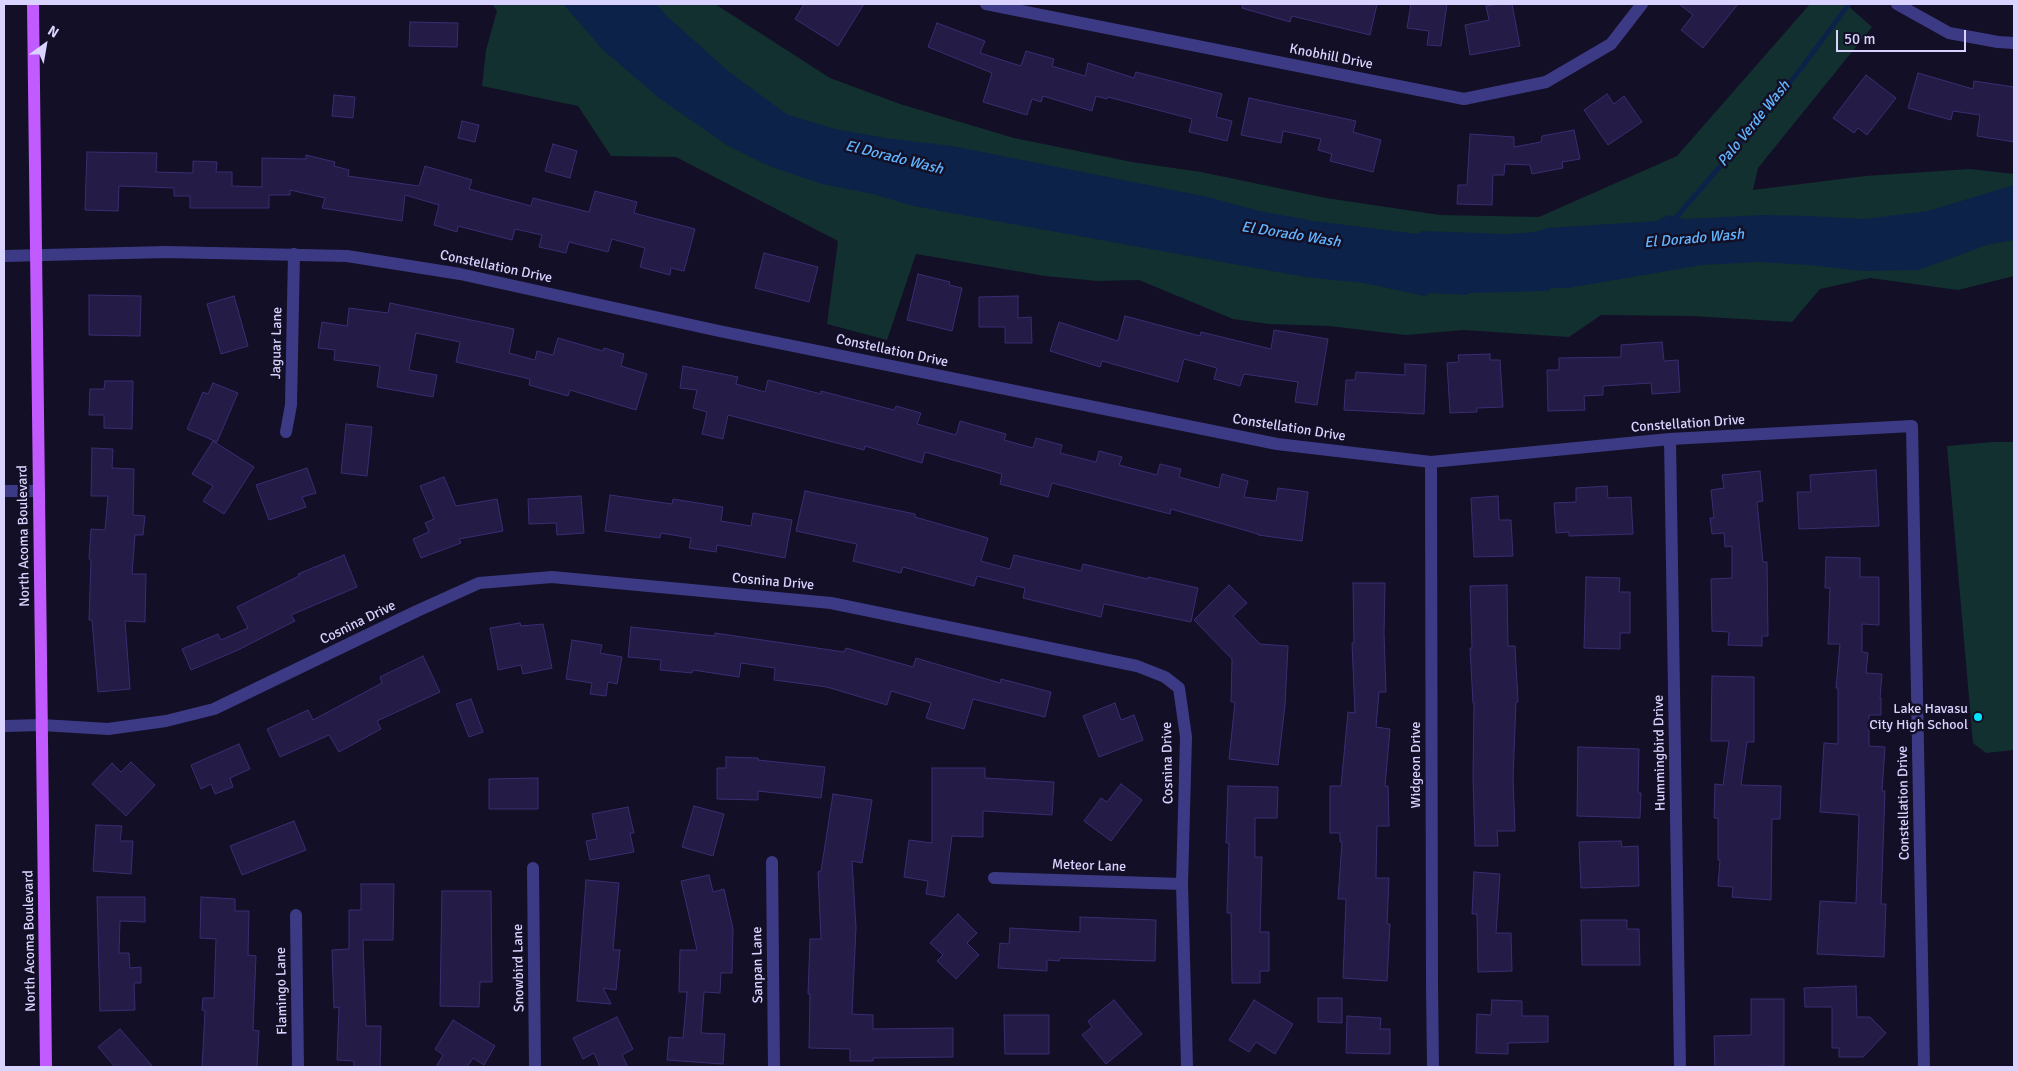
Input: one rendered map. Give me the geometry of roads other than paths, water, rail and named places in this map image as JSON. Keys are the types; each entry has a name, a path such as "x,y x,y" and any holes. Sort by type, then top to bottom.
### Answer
{"main road":[{"name":"North Acoma Boulevard","path":"33,4 46,1067"}],"street":[{"name":"Knobhill Drive","path":"986,4 1464,99 1546,82 1611,44 1642,4"},
{"path":"1897,4 1949,33 2014,43"},
{"name":"Constellation Drive","path":"4,256 166,252 347,256 460,274 719,331 1277,444 1431,462 1670,439 1912,426 1924,1067"},
{"name":"Jaguar Lane","path":"286,432 291,405 294,254"},
{"name":"Hummingbird Drive","path":"1670,439 1680,1067"},
{"name":"Widgeon Drive","path":"1431,462 1433,1067"},
{"path":"4,491 38,491"},
{"name":"Cosnina Drive","path":"4,726 42,725 108,729 166,721 214,709 479,583 552,577 832,603 1136,666 1165,677 1179,688 1186,737 1182,884 1187,1067"},
{"name":"Sanpan Lane","path":"772,862 774,1067"},
{"name":"Snowbird Lane","path":"533,868 535,1067"},
{"name":"Meteor Lane","path":"994,878 1182,884"},
{"name":"Flamingo Lane","path":"296,915 298,1067"}],"water":[{"name":"El Dorado Wash","path":"563,4 656,4 728,71 788,115 835,129 886,138 952,146 1208,197 1259,211 1314,221 1418,234 1422,231 1506,234 1535,232 1547,228 1656,221 1669,215 1685,219 1762,215 1865,219 1928,211 2014,185 2014,240 1987,245 1919,270 1864,271 1759,262 1702,265 1568,288 1551,288 1549,291 1469,293 1468,295 1430,293 1425,296 1363,283 1305,277 913,206 873,194 822,184 769,166 728,146 659,98 603,50"}],"waterway":[{"name":"Palo Verde Wash","path":"1673,221 1749,133 1803,66 1849,4"}],"place":[{"name":"Lake Havasu City High School","path":"1978,717"}]}
